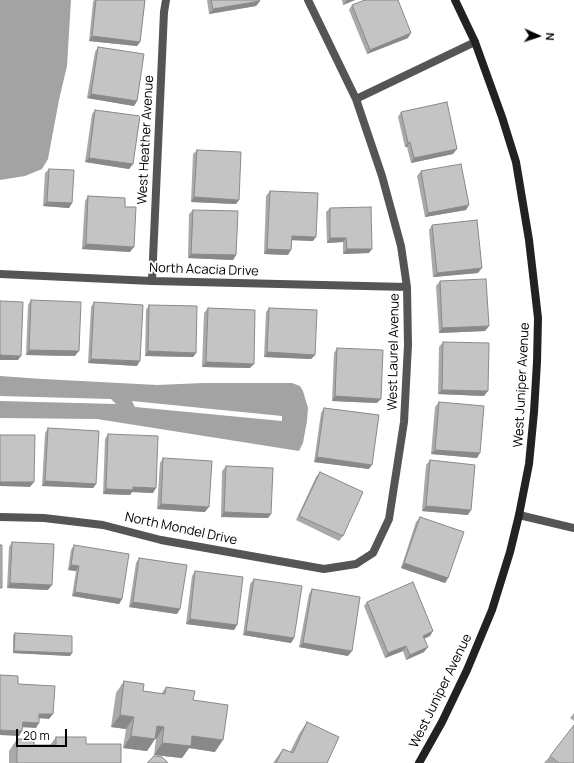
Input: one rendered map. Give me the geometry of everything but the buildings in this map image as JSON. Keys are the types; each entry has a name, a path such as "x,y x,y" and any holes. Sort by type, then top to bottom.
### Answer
{"street":[{"name":"West Heather Avenue","path":"152,281 164,12 166,0"},
{"name":"West Laurel Avenue","path":"308,0 356,99 384,183 401,246 407,287 408,345 404,422 389,519 373,553 356,564"},
{"name":"West Juniper Avenue","path":"419,763 442,722 467,670 492,610 510,552 529,464 537,362 538,318 529,240 516,162 502,116 475,42 455,0"},
{"path":"356,99 475,42"},
{"name":"North Acacia Drive","path":"0,274 152,281 407,287"},
{"path":"519,515 574,528"},
{"name":"North Mondel Drive","path":"0,517 44,518 103,525 161,540 324,569 356,564"}],"shaded area":[{"path":"0,0 71,0 67,66 48,159 42,169 25,176 0,180"},
{"path":"0,376 157,385 203,383 292,383 300,386 308,408 303,443 299,451 97,419 0,418 0,401 116,404 111,399 0,396","holes":["132,401 282,416 282,421 135,407"]}]}
